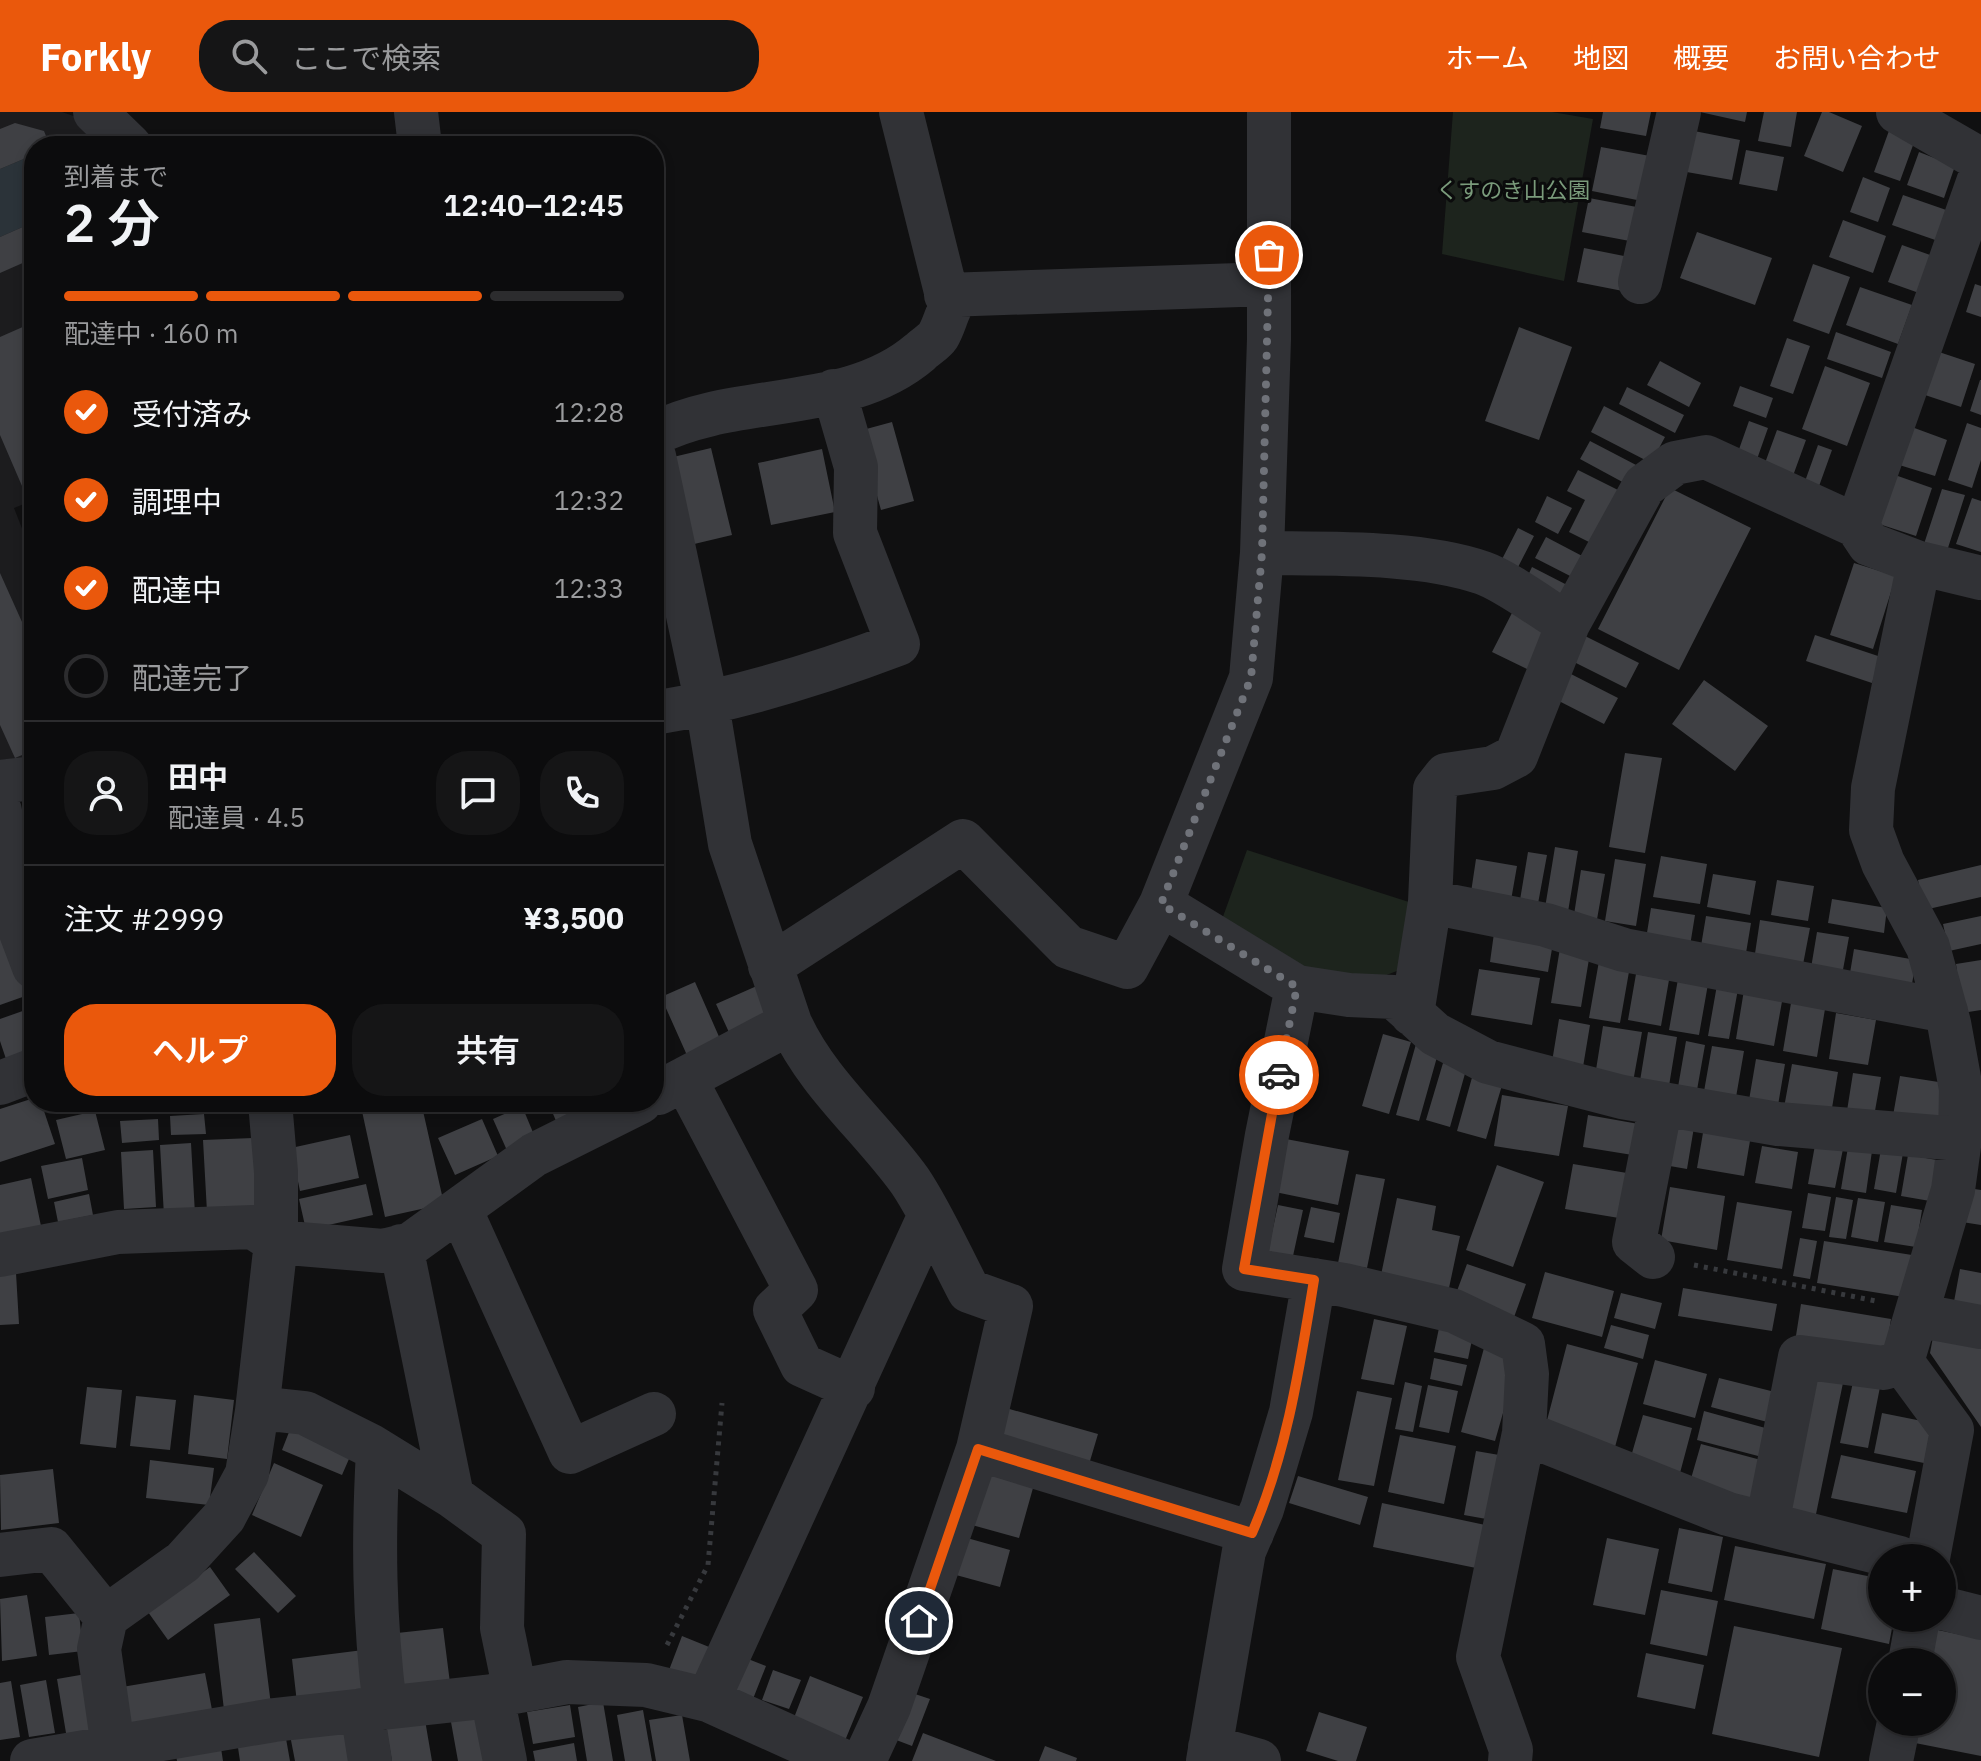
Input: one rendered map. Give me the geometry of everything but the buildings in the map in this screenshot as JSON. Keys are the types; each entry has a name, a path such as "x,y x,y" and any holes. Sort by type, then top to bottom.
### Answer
{"street":[{"path":"95,112 120,136"},
{"path":"416,112 419,136"},
{"path":"664,429 710,414 864,385 908,362 938,336 950,308 901,112"},
{"path":"770,966 963,841 1068,947 1127,967 1161,904 1251,678 1262,553 1269,284 1269,112"},
{"path":"1640,282 1679,112"},
{"path":"1898,112 1981,160"},
{"path":"1857,526 1981,174"},
{"path":"946,295 1269,284"},
{"path":"664,711 707,704 838,667 898,644 855,533 856,467 834,391"},
{"path":"1412,1014 1430,902 1435,789 1446,775 1493,768 1516,756 1568,624 1644,486 1675,463 1706,457 1857,526 1869,544 1919,563 1981,578"},
{"path":"32,1761 114,1754 274,1720 503,1694 567,1682 646,1685 708,1700 843,1760 889,1707 978,1449 1011,1306 969,1291 911,1183 824,1077 798,1041 790,1023 730,844 707,704 664,503"},
{"path":"1262,553 1371,555 1439,562 1485,573 1568,624"},
{"path":"1902,1362 1953,1190 1960,1139 1959,1027 1928,947 1883,863 1871,830 1873,788 1919,563"},
{"path":"0,782 24,779"},
{"path":"0,811 11,906 24,940"},
{"path":"1430,902 1546,925 1624,950 1959,1027"},
{"path":"1161,904 1297,987 1349,995 1394,997 1435,1034 1488,1062 1622,1097 1778,1124 1960,1139"},
{"path":"1297,987 1244,1269 1314,1280 1454,1311 1523,1344 1527,1374 1524,1433 1478,1657 1511,1750 1510,1761"},
{"path":"790,1023 669,1087 796,1290 775,1310 802,1365 853,1388"},
{"path":"0,1083 24,1074"},
{"path":"1653,1257 1634,1242 1661,1104"},
{"path":"114,1754 99,1649 106,1617 183,1562 224,1517 247,1474 276,1242 276,1172 271,1112"},
{"path":"0,1255 118,1232 253,1227 276,1242 383,1251 411,1244 534,1155 620,1112"},
{"path":"460,1209 570,1452 654,1414"},
{"path":"708,1700 929,1217"},
{"path":"401,1246 452,1496"},
{"path":"1259,1761 1209,1754 1244,1551 1262,1509 1291,1412 1314,1280"},
{"path":"1917,1312 1981,1327"},
{"path":"1767,1524 1800,1357 1884,1368 1902,1362"},
{"path":"1902,1362 1952,1430 1931,1544"},
{"path":"257,1411 305,1413 378,1451 452,1496 504,1534 502,1628 505,1761"},
{"path":"1524,1433 1728,1514 1868,1550"},
{"path":"978,1449 1252,1533"},
{"path":"370,1761 376,1639 374,1529 378,1451"},
{"path":"0,1555 51,1549 106,1617"},
{"path":"1956,1612 1981,1618"},
{"path":"1891,1761 1896,1736"}],"path":[{"path":"1653,1257 1917,1312"},
{"path":"646,1685 708,1565 722,1403"}],"shaded area":[{"path":"0,112 62,112 85,120 100,136 24,136 24,504 14,508 24,534 24,758 0,760"},
{"path":"24,159 24,226 0,237 0,169"}],"green space":[{"name":"くすのき山公園","path":"1453,112 1552,112 1593,119 1564,281 1442,254"},
{"path":"1247,850 1412,903 1402,969 1376,979 1298,969 1220,925"}],"way so far":[{"path":"1269,255 1262,553 1251,678 1161,904 1297,987 1279,1075"}],"route":[{"path":"919,1621 978,1449 1252,1533 1291,1412 1314,1280 1244,1269 1279,1075"}]}
